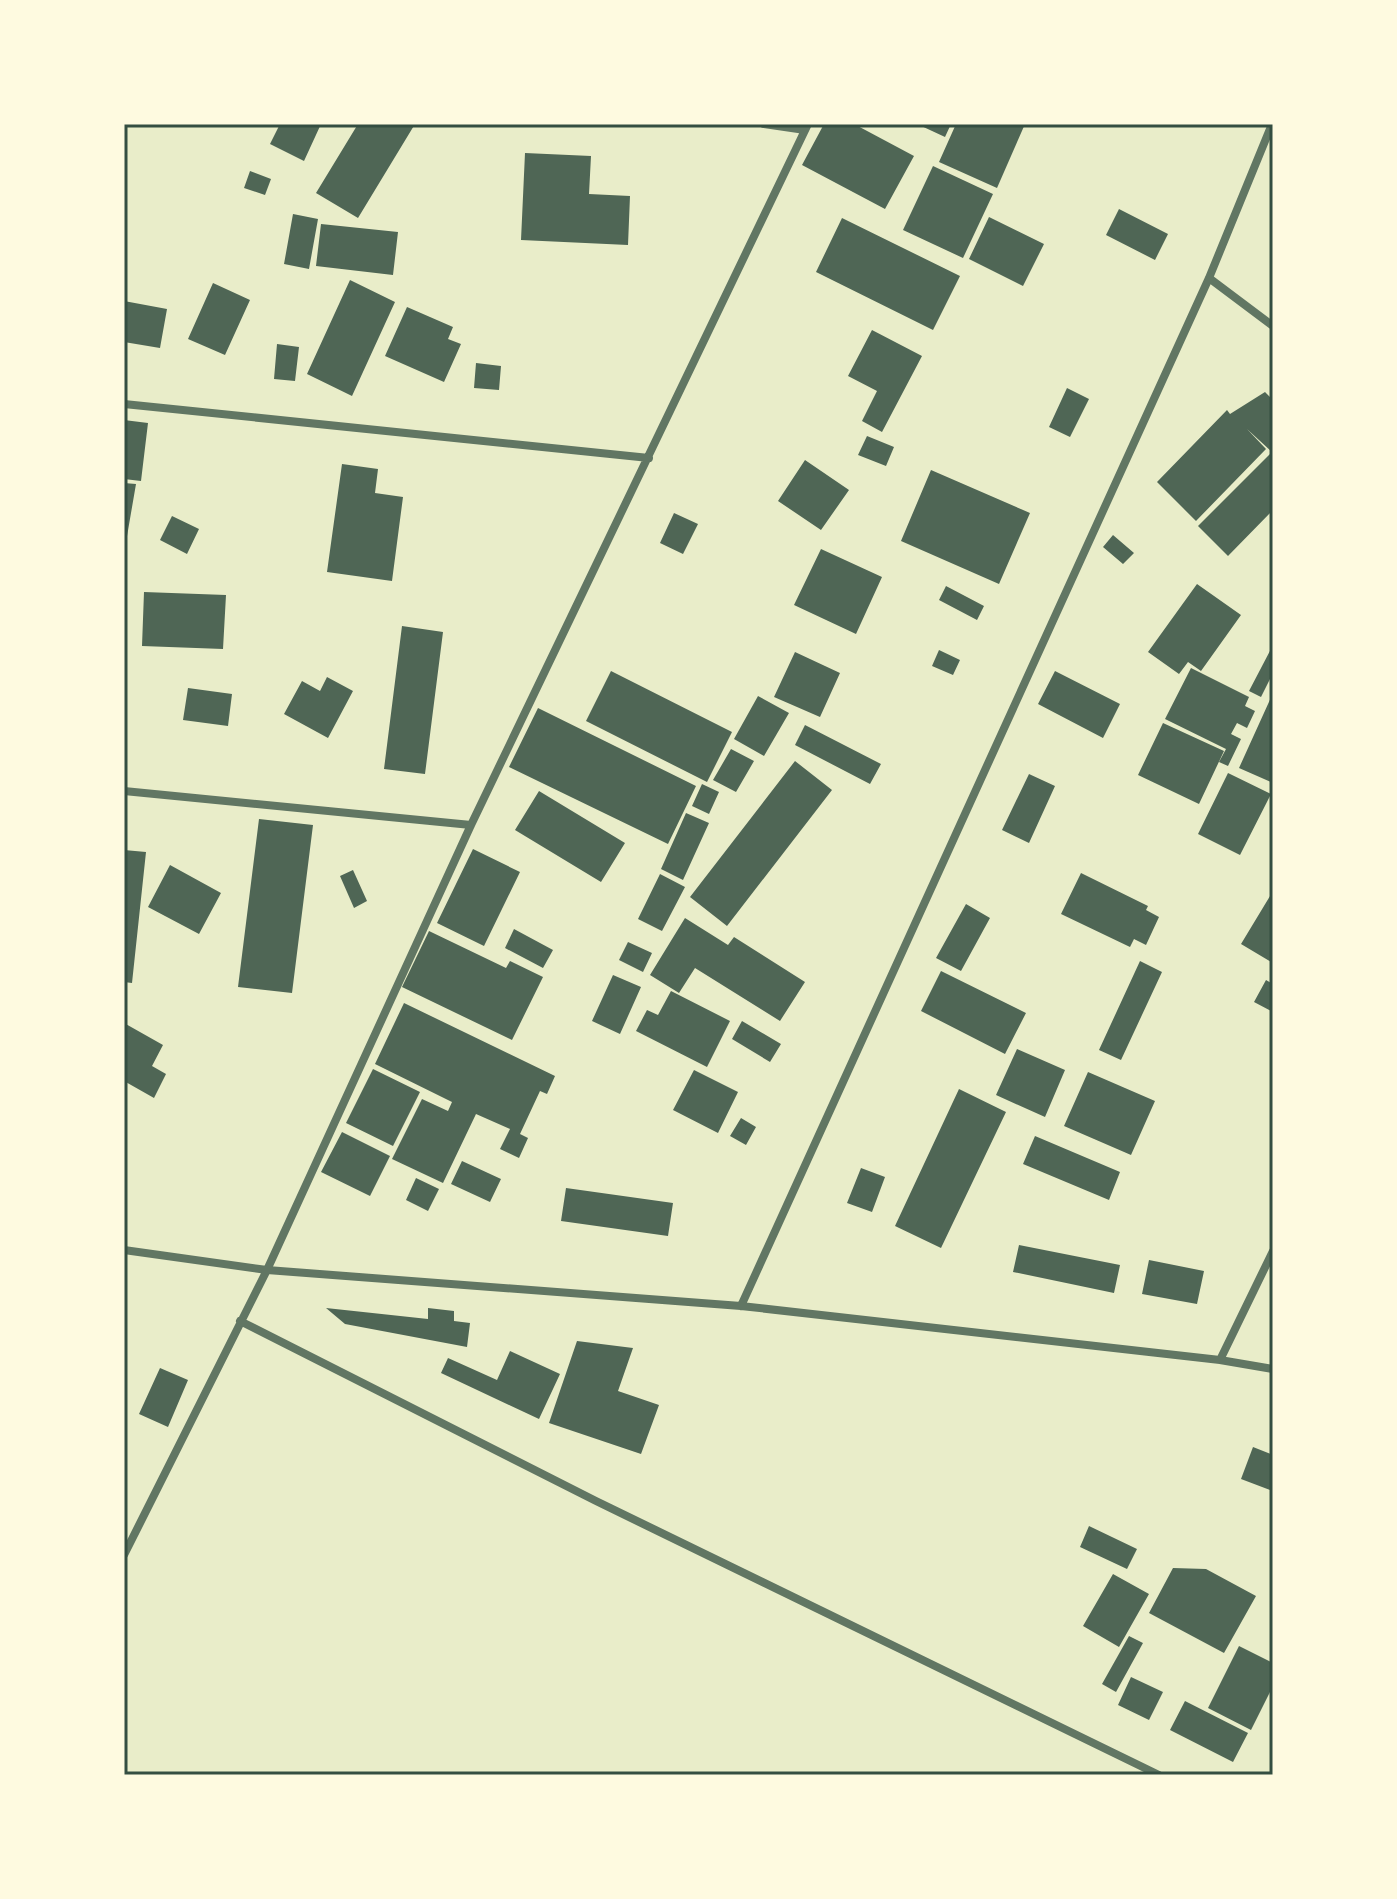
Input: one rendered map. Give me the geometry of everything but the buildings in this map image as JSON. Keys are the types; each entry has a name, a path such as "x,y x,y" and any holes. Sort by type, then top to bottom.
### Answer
{"street":[{"path":"124,1555 267,1270 471,825 807,127 764,124"},
{"path":"741,1306 1209,278 1272,124"},
{"path":"1209,278 1273,326"},
{"path":"124,404 649,458"},
{"path":"124,791 471,825"},
{"path":"124,1250 267,1270 741,1306 1220,1360 1273,1369"},
{"path":"1220,1360 1273,1251"},
{"path":"240,1321 596,1501 1159,1775"}]}
